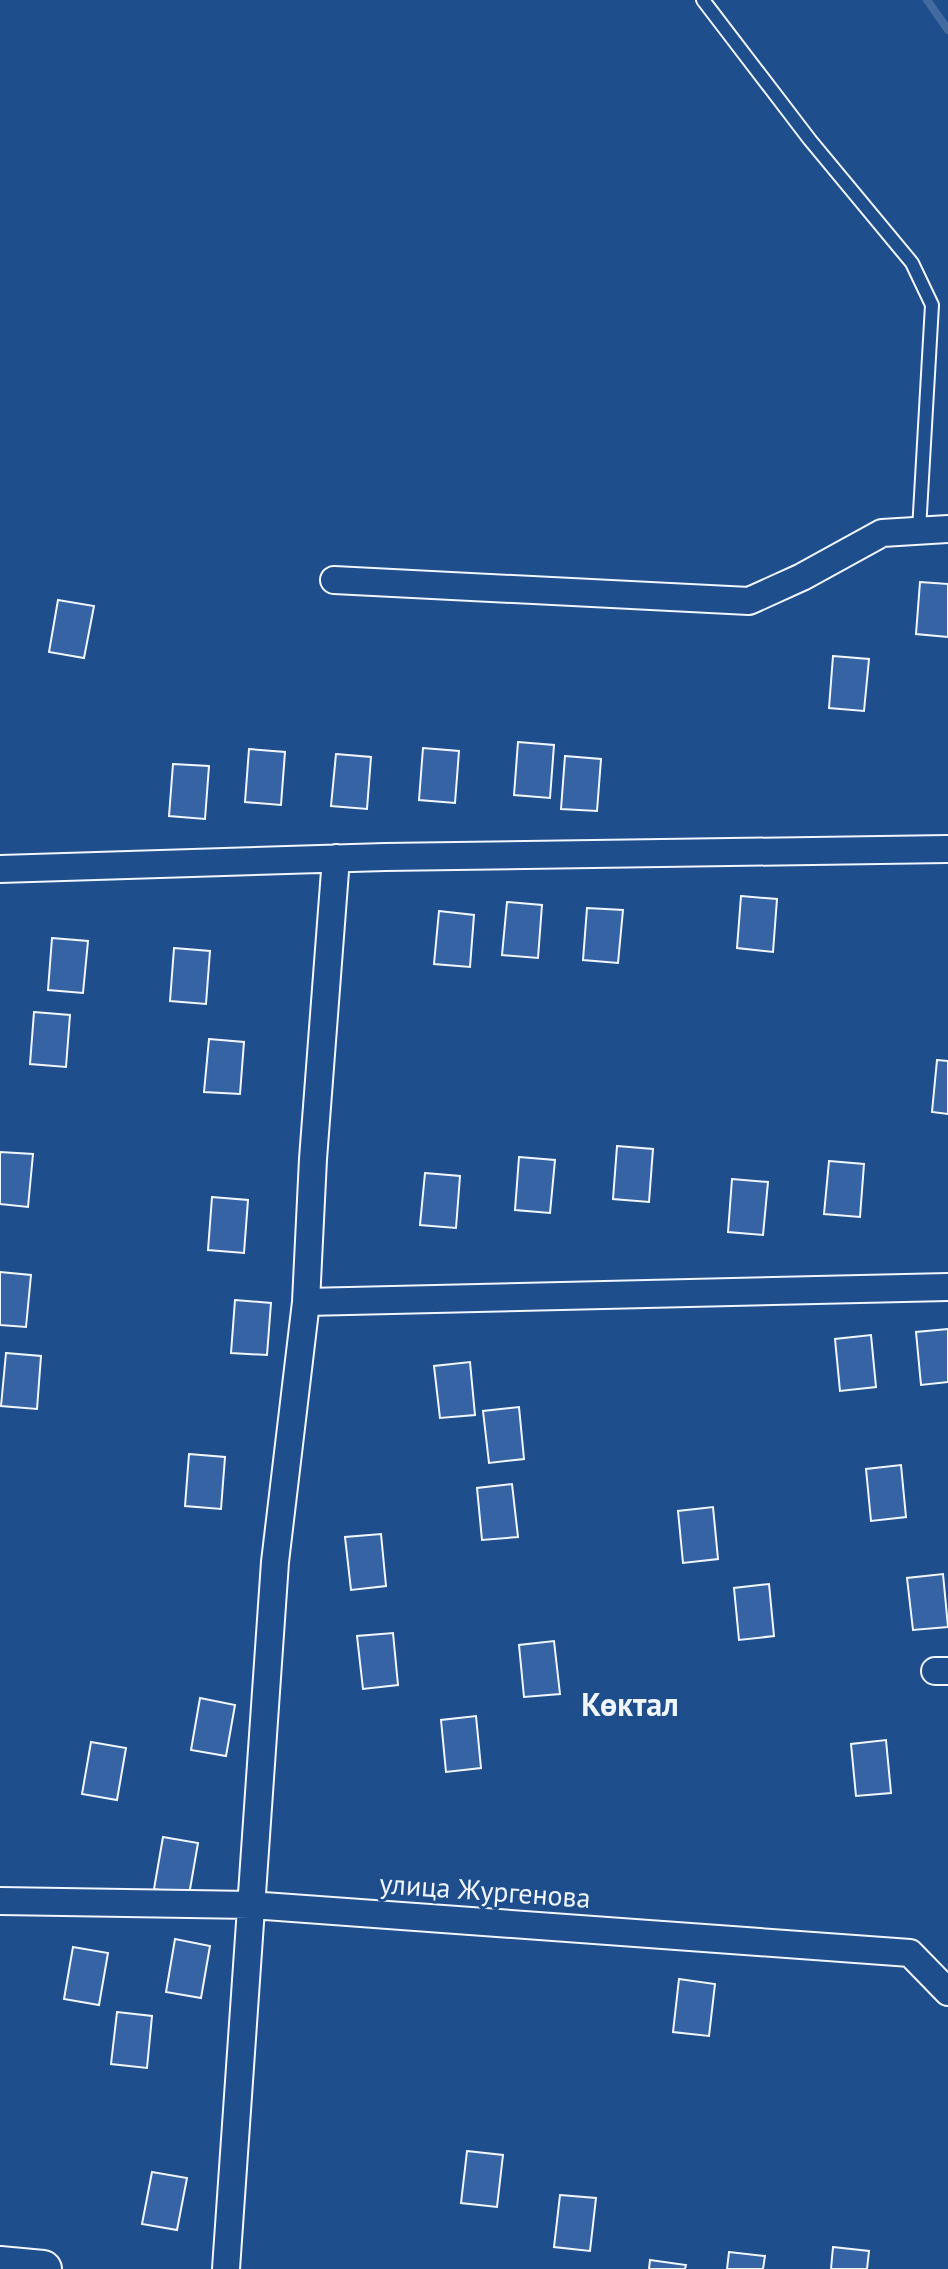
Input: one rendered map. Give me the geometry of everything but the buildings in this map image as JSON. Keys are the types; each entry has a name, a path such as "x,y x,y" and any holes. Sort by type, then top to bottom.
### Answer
{"street":[{"path":"334,580 749,601 802,577 882,533 948,529"},
{"path":"0,869 336,858 948,849"},
{"path":"226,2269 275,1562 306,1302 313,1159 336,858"},
{"path":"306,1302 948,1287"},
{"name":"улица Жургенова","path":"0,1901 251,1905 910,1953 948,1992"},
{"path":"0,2265 43,2269"}],"lane":[{"path":"703,0 810,140 912,263 932,305 919,530"}],"waterway":[{"path":"927,0 948,30"}],"district":[{"name":"Көктал","path":"630,1704"}]}
